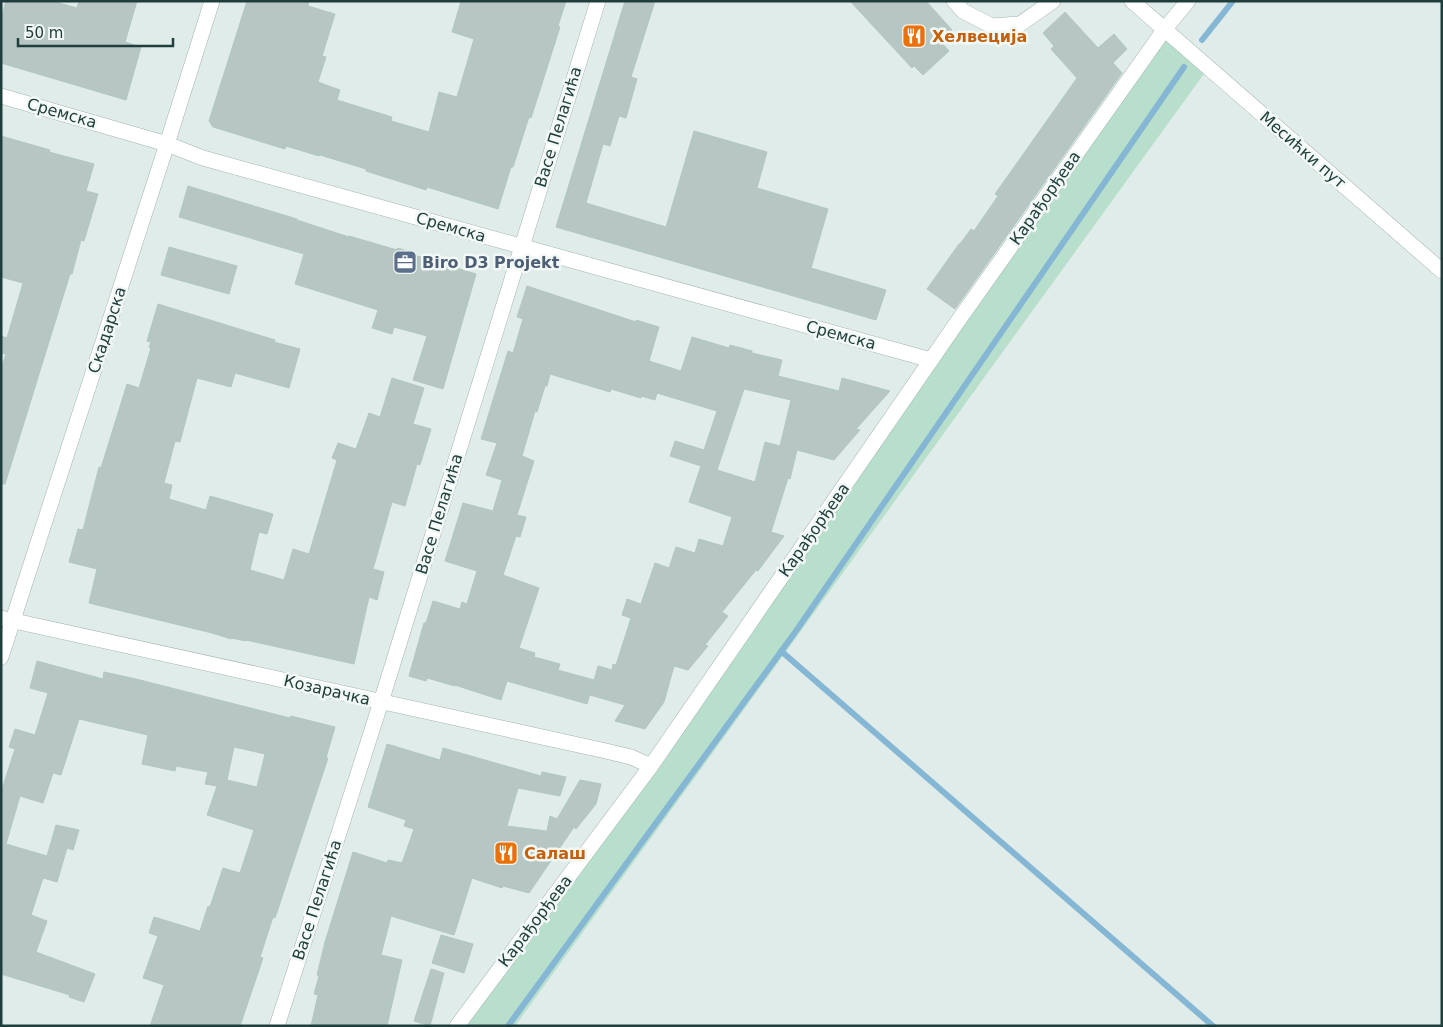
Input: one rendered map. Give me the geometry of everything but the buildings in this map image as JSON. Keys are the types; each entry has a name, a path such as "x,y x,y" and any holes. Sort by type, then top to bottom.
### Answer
{"street":[{"name":"Скадарска","path":"1,658 7,619 168,144 212,1"},
{"name":"Васе Пелагића","path":"276,1026 381,702 598,1"},
{"path":"954,1 963,11 992,26 1020,24 1052,1"},
{"name":"Месићки пут","path":"1132,1 1442,271"},
{"name":"Карађорђева","path":"457,1026 651,766 931,360 1164,30 1188,1"},
{"name":"Сремска","path":"1,96 168,144 203,158 931,360"},
{"name":"Козарачка","path":"7,619 606,751 631,757 651,766"}],"green space":[{"path":"1164,37 1206,71 515,1026 463,1026"}],"waterway":[{"path":"1202,40 1233,1"},
{"path":"508,1026 796,631 1184,67"},
{"path":"781,651 1213,1026"}],"place":[{"name":"Хелвеција","path":"914,36"},
{"name":"Biro D3 Projekt","path":"405,262"},
{"name":"Салаш","path":"506,853"}]}
